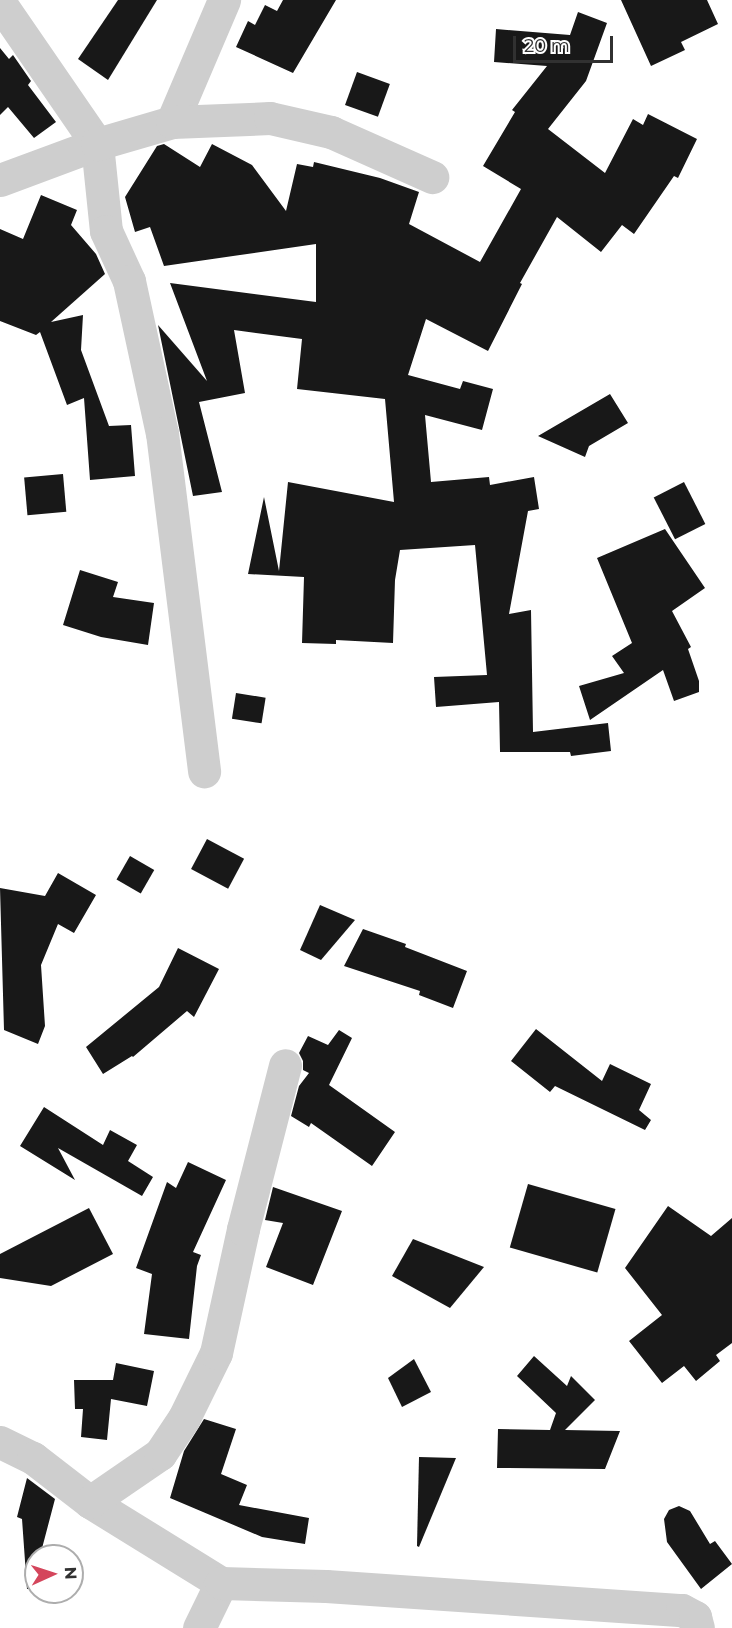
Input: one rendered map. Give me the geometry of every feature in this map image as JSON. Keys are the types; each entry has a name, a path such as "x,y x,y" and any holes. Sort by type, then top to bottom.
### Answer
{"street":[{"path":"172,122 224,0"},
{"path":"0,3 97,144 104,223 129,281 162,433 204,771"},
{"path":"0,180 97,144 172,122 270,118 331,132 432,177"},
{"path":"90,1502 160,1454 184,1418 216,1353 243,1229 285,1065"},
{"path":"0,1442 33,1458 90,1502 221,1583 326,1586 682,1610 695,1617 698,1628"},
{"path":"199,1628 221,1583"}],"building":[{"path":"118,0 157,0 108,80 78,59"},
{"path":"283,0 336,0 293,73 236,47 248,21 255,25 265,5 277,11"},
{"path":"621,0 707,0 718,24 681,42 685,50 651,66"},
{"path":"578,12 607,23 586,81 548,129 605,173 633,119 643,125 648,114 697,139 678,178 674,176 634,234 622,225 601,252 557,217 520,283 522,284 488,351 426,319 408,375 460,389 463,381 493,389 482,430 425,415 431,482 489,477 490,485 534,477 539,509 528,511 509,614 531,610 533,732 608,723 611,751 571,756 570,752 500,752 499,702 436,707 434,677 487,675 475,545 400,550 395,580 393,643 336,640 336,644 302,643 304,577 248,574 264,497 279,571 288,482 394,502 385,399 297,389 302,339 234,330 245,393 199,402 222,492 193,496 158,325 207,381 170,283 316,302 316,244 164,266 150,227 135,232 125,197 157,146 164,144 200,167 212,144 252,165 286,211 297,164 313,167 314,162 380,178 419,192 409,224 480,262 521,189 483,166 515,112 512,110 547,66 494,62 496,29 570,35"},
{"path":"0,48 9,59 13,55 31,81 28,85 56,122 34,138 8,107 0,115"},
{"path":"357,72 390,84 378,117 345,105"},
{"path":"41,195 77,210 71,225 96,254 105,274 51,322 83,315 81,350 109,426 131,425 135,476 90,480 84,398 67,405 40,332 36,335 0,321 0,229 23,239"},
{"path":"610,394 628,423 589,446 585,457 538,436"},
{"path":"63,474 66,512 27,515 24,477"},
{"path":"684,482 705,524 675,539 654,497"},
{"path":"665,529 705,588 672,611 691,647 688,649 699,681 699,692 674,701 663,670 590,720 579,686 624,673 612,656 632,643 597,558"},
{"path":"80,570 118,582 113,597 154,603 148,645 101,637 63,625"},
{"path":"236,693 266,698 262,723 232,719"},
{"path":"207,839 244,859 228,889 191,869"},
{"path":"130,856 154,870 141,893 116,879"},
{"path":"58,873 96,895 74,933 58,924 41,965 45,1026 38,1044 4,1030 0,888 45,896"},
{"path":"320,905 355,920 321,960 300,950"},
{"path":"363,929 406,944 405,947 467,971 453,1008 419,995 420,991 344,966"},
{"path":"178,948 219,969 194,1017 187,1011 133,1057 103,1074 86,1047 159,987"},
{"path":"536,1029 602,1081 610,1064 651,1084 639,1110 651,1120 645,1130 555,1086 550,1092 511,1061"},
{"path":"339,1030 352,1038 329,1085 395,1132 372,1166 311,1123 309,1127 291,1116 299,1086 309,1073 303,1070 303,1061 299,1053 308,1036 328,1045"},
{"path":"44,1107 103,1145 110,1130 137,1145 128,1161 153,1177 142,1196 58,1148 75,1180 20,1146"},
{"path":"188,1162 226,1180 193,1252 201,1255 197,1266 189,1339 144,1334 152,1274 136,1268 167,1182 176,1188"},
{"path":"528,1184 615,1209 597,1273 510,1247"},
{"path":"273,1187 342,1211 313,1285 266,1267 283,1223 265,1220"},
{"path":"668,1206 711,1236 732,1218 732,1343 716,1355 720,1361 696,1381 684,1366 662,1383 629,1341 662,1315 625,1268"},
{"path":"89,1208 113,1254 51,1286 0,1278 0,1254"},
{"path":"413,1239 484,1267 450,1308 392,1276"},
{"path":"534,1356 567,1386 571,1376 595,1400 565,1430 620,1431 605,1469 497,1468 498,1429 550,1430 556,1413 517,1376"},
{"path":"414,1359 431,1392 402,1407 388,1378"},
{"path":"116,1363 154,1371 147,1406 111,1399 107,1440 81,1437 83,1409 75,1409 74,1380 113,1380"},
{"path":"204,1419 236,1429 221,1474 247,1485 239,1505 309,1518 305,1544 262,1537 170,1498 184,1451"},
{"path":"419,1457 456,1458 419,1547 417,1546"},
{"path":"27,1478 55,1499 43,1544 24,1544 24,1547 22,1519 17,1517"},
{"path":"679,1506 690,1511 710,1544 715,1541 732,1564 701,1589 667,1542 664,1519 669,1510"}]}
